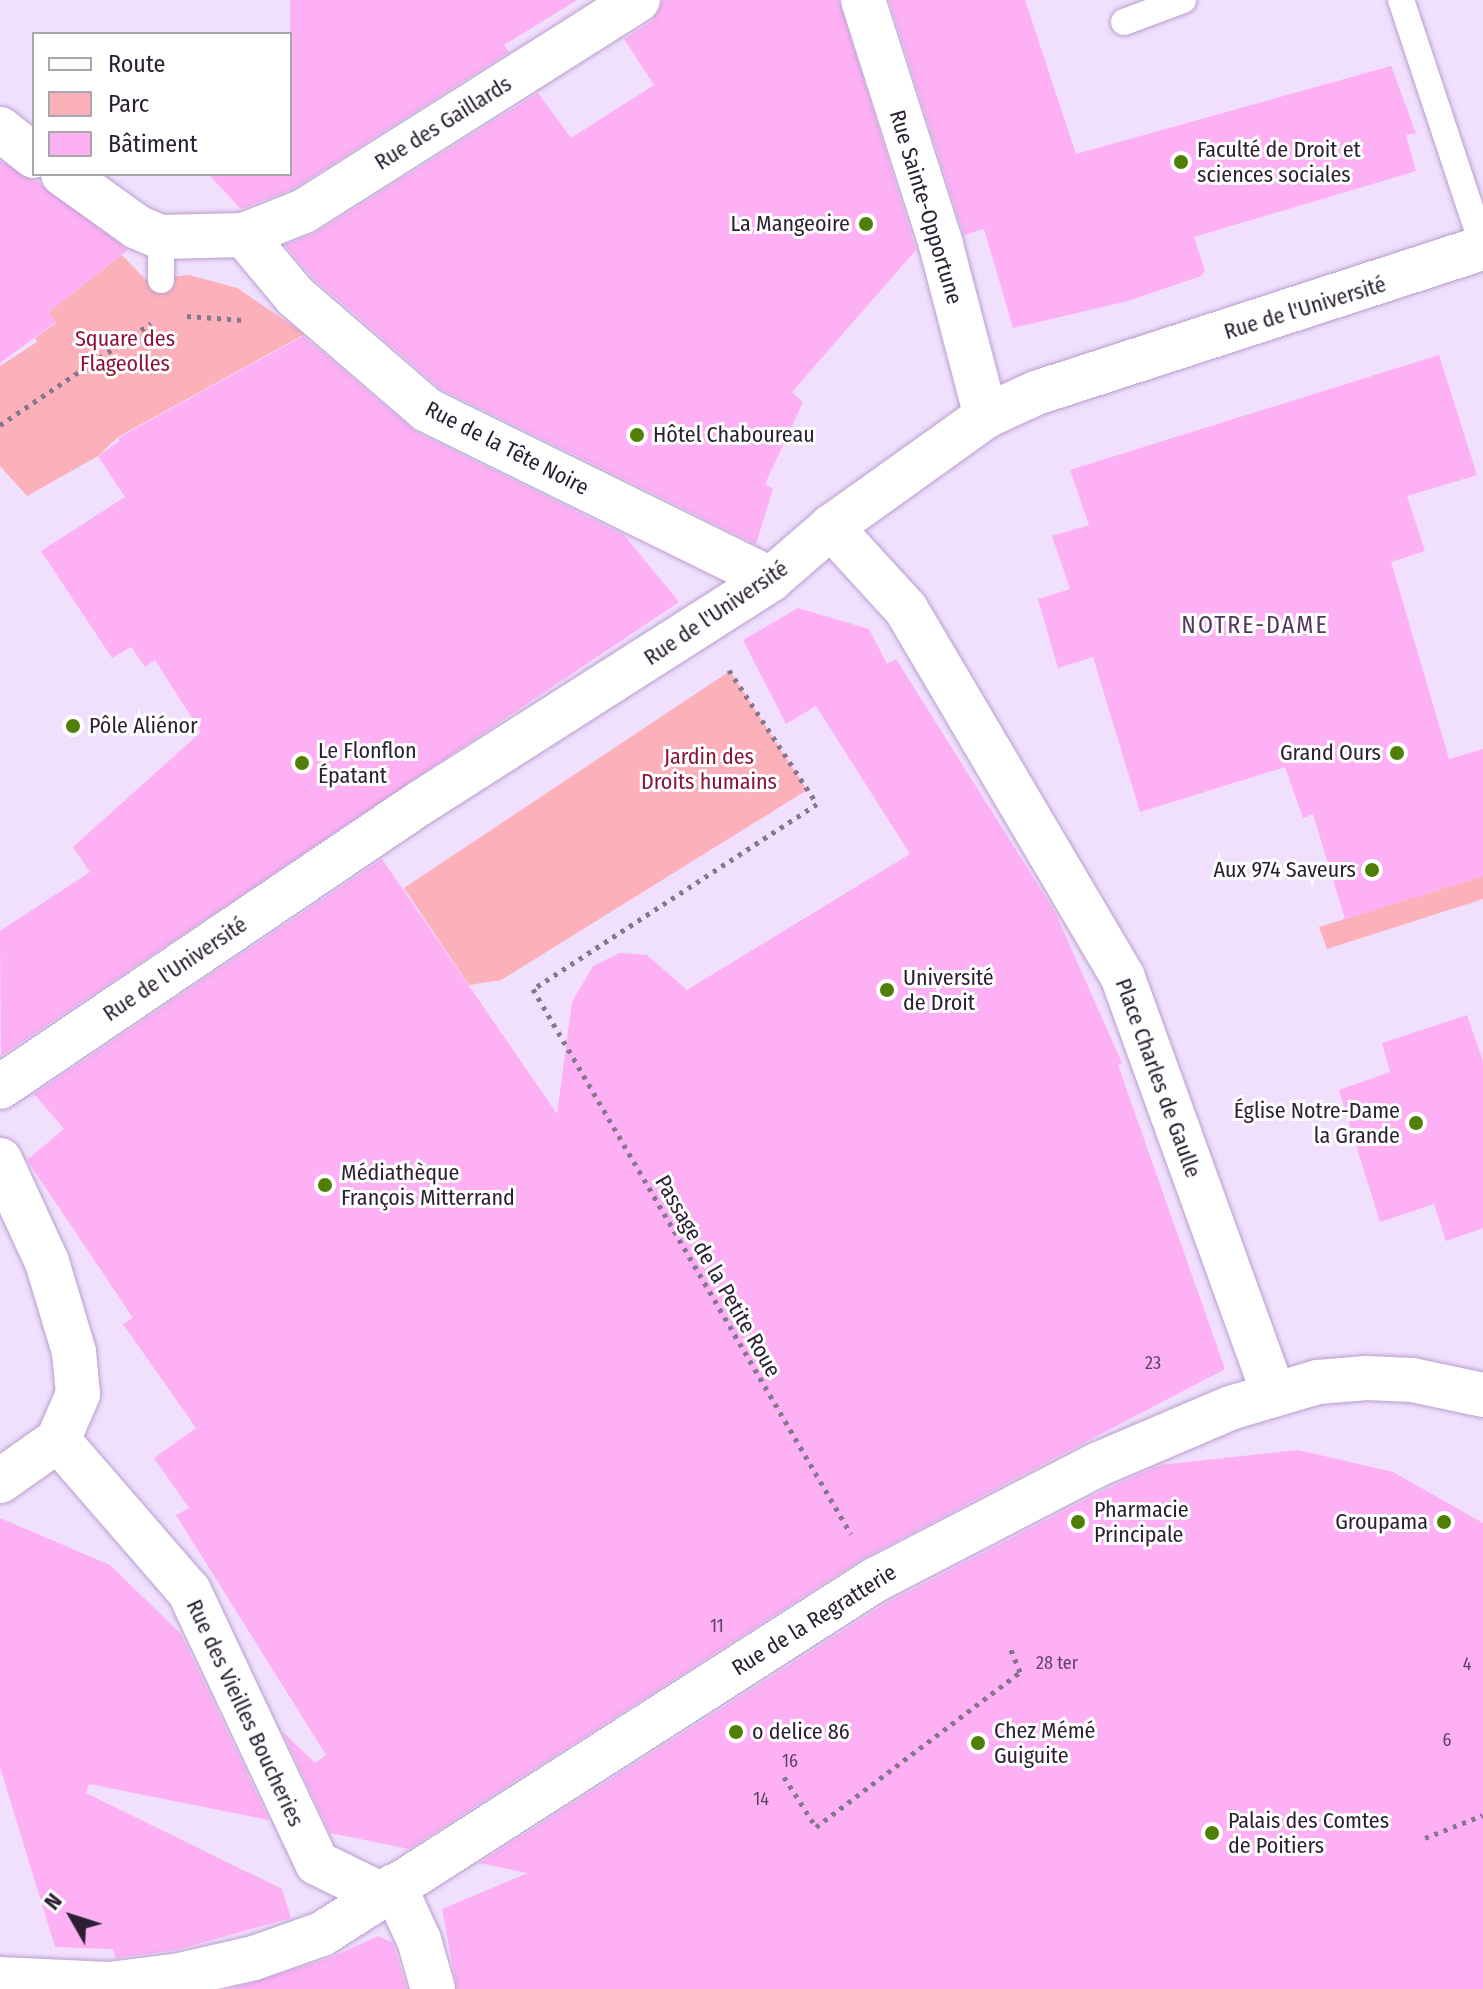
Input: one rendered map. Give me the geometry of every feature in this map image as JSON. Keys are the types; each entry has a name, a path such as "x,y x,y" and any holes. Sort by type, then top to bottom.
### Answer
{"street":[{"name":"Rue des Gaillards","path":"244,235 304,211 638,0"},
{"name":"Rue Sainte-Opportune","path":"863,0 941,245 986,416"},
{"path":"0,129 32,154"},
{"path":"66,176 137,227 161,237 244,235"},
{"name":"Rue de la Tête Noire","path":"244,235 321,319 427,410 771,579"},
{"name":"Rue de l'Université","path":"0,1087 420,803 771,579 831,527 986,416 1036,393 1483,247"},
{"name":"Place Charles de Gaulle","path":"831,527 906,609 1123,978 1273,1393"},
{"path":"0,1160 47,1262 74,1352 78,1394 58,1440 0,1481"},
{"path":"1273,1393 1318,1382 1367,1378 1412,1380 1483,1395"},
{"name":"Rue de la Regratterie","path":"5,1978 109,1984 254,1958 322,1934 875,1580 1099,1464 1273,1393"},
{"name":"Rue des Vieilles Boucheries","path":"58,1440 189,1591 317,1863 388,1891"},
{"path":"388,1891 419,1940 433,1989"}],"lane":[{"path":"1124,22 1183,0"},
{"path":"1401,0 1483,247"},
{"path":"161,237 161,280"}],"path":[{"path":"173,316 321,319"},
{"path":"0,425 161,317"},
{"name":"Passage de la Petite Roue","path":"701,625 817,804 533,989 875,1580"},
{"path":"784,1777 816,1827 1020,1672 1010,1647"},
{"path":"1425,1838 1483,1815"}],"green space":[{"name":"Square des Flageolles","path":"122,255 146,280 189,275 237,288 305,334 118,437 98,456 27,496 0,466 0,366 37,342 35,338 56,323 48,312"},
{"name":"Jardin des Droits humains","path":"730,671 807,790 501,980 469,985 404,888"},
{"path":"1483,876 1483,899 1327,949 1319,927"}],"building":[{"path":"290,0 577,0 504,45 509,52 293,189 241,209 210,176 292,176"},
{"path":"663,0 839,0 916,250 792,392 803,402 765,484 773,489 756,544 441,389 313,278 285,245 317,232 538,93 571,138 654,85 624,39 652,21"},
{"name":"Faculté de Droit et sciences sociales","path":"889,0 1025,0 1076,154 1391,66 1416,133 1406,135 1416,171 1194,237 1205,271 1201,276 1128,301 1013,328 984,229 964,235"},
{"path":"0,161 40,183 128,250 48,312 56,322 0,363"},
{"path":"303,336 416,432 624,535 679,602 1,1056 0,931 90,872 73,847 201,732 155,660 145,667 131,647 112,658 41,551 125,497 98,456 120,441 118,438"},
{"path":"1439,355 1477,475 1407,496 1425,551 1391,562 1449,759 1483,749 1483,876 1345,919 1313,814 1303,818 1285,767 1140,812 1093,657 1058,668 1038,599 1070,589 1052,536 1089,525 1070,470"},
{"path":"798,608 869,629 887,664 896,659 1055,912 1122,1063 1118,1065 1225,1369 862,1559 409,1849 330,1833 283,1732 315,1763 326,1755 176,1515 189,1508 154,1458 196,1428 123,1324 133,1318 27,1160 64,1129 34,1094 382,859 557,1114 572,1002 593,966 620,953 647,955 687,990 910,854 816,706 786,724 743,640"},
{"name":"Église Notre-Dame la Grande","path":"1467,1015 1483,1061 1483,1228 1446,1241 1434,1204 1380,1222 1339,1090 1390,1072 1382,1043"},
{"path":"1298,1450 1393,1472 1483,1523 1483,1989 457,1989 442,1909 528,1873 479,1863 888,1602 1110,1487 1160,1465"},
{"path":"0,1518 110,1565 181,1634 269,1820 89,1784 86,1793 282,1889 291,1918 176,1950 116,1958 113,1949 55,1947 0,1767"},
{"path":"378,1936 393,1943 407,1989 231,1989 330,1958"}],"place":[{"name":"Faculté de Droit et sciences sociales","path":"1181,162"},
{"name":"La Mangeoire","path":"866,224"},
{"name":"Hôtel Chaboureau","path":"637,435"},
{"name":"Pôle Aliénor","path":"73,726"},
{"name":"Grand Ours","path":"1397,753"},
{"name":"Le Flonflon Épatant","path":"302,763"},
{"name":"Aux 974 Saveurs","path":"1372,870"},
{"name":"Université de Droit","path":"887,990"},
{"name":"Église Notre-Dame la Grande","path":"1416,1123"},
{"name":"Médiathèque François Mitterrand","path":"325,1185"},
{"name":"Pharmacie Principale","path":"1078,1522"},
{"name":"Groupama","path":"1444,1522"},
{"name":"o delice 86","path":"736,1732"},
{"name":"Chez Mémé Guiguite","path":"978,1743"},
{"name":"Palais des Comtes de Poitiers","path":"1212,1833"}],"district":[{"name":"NOTRE-DAME","path":"1255,626"}]}
